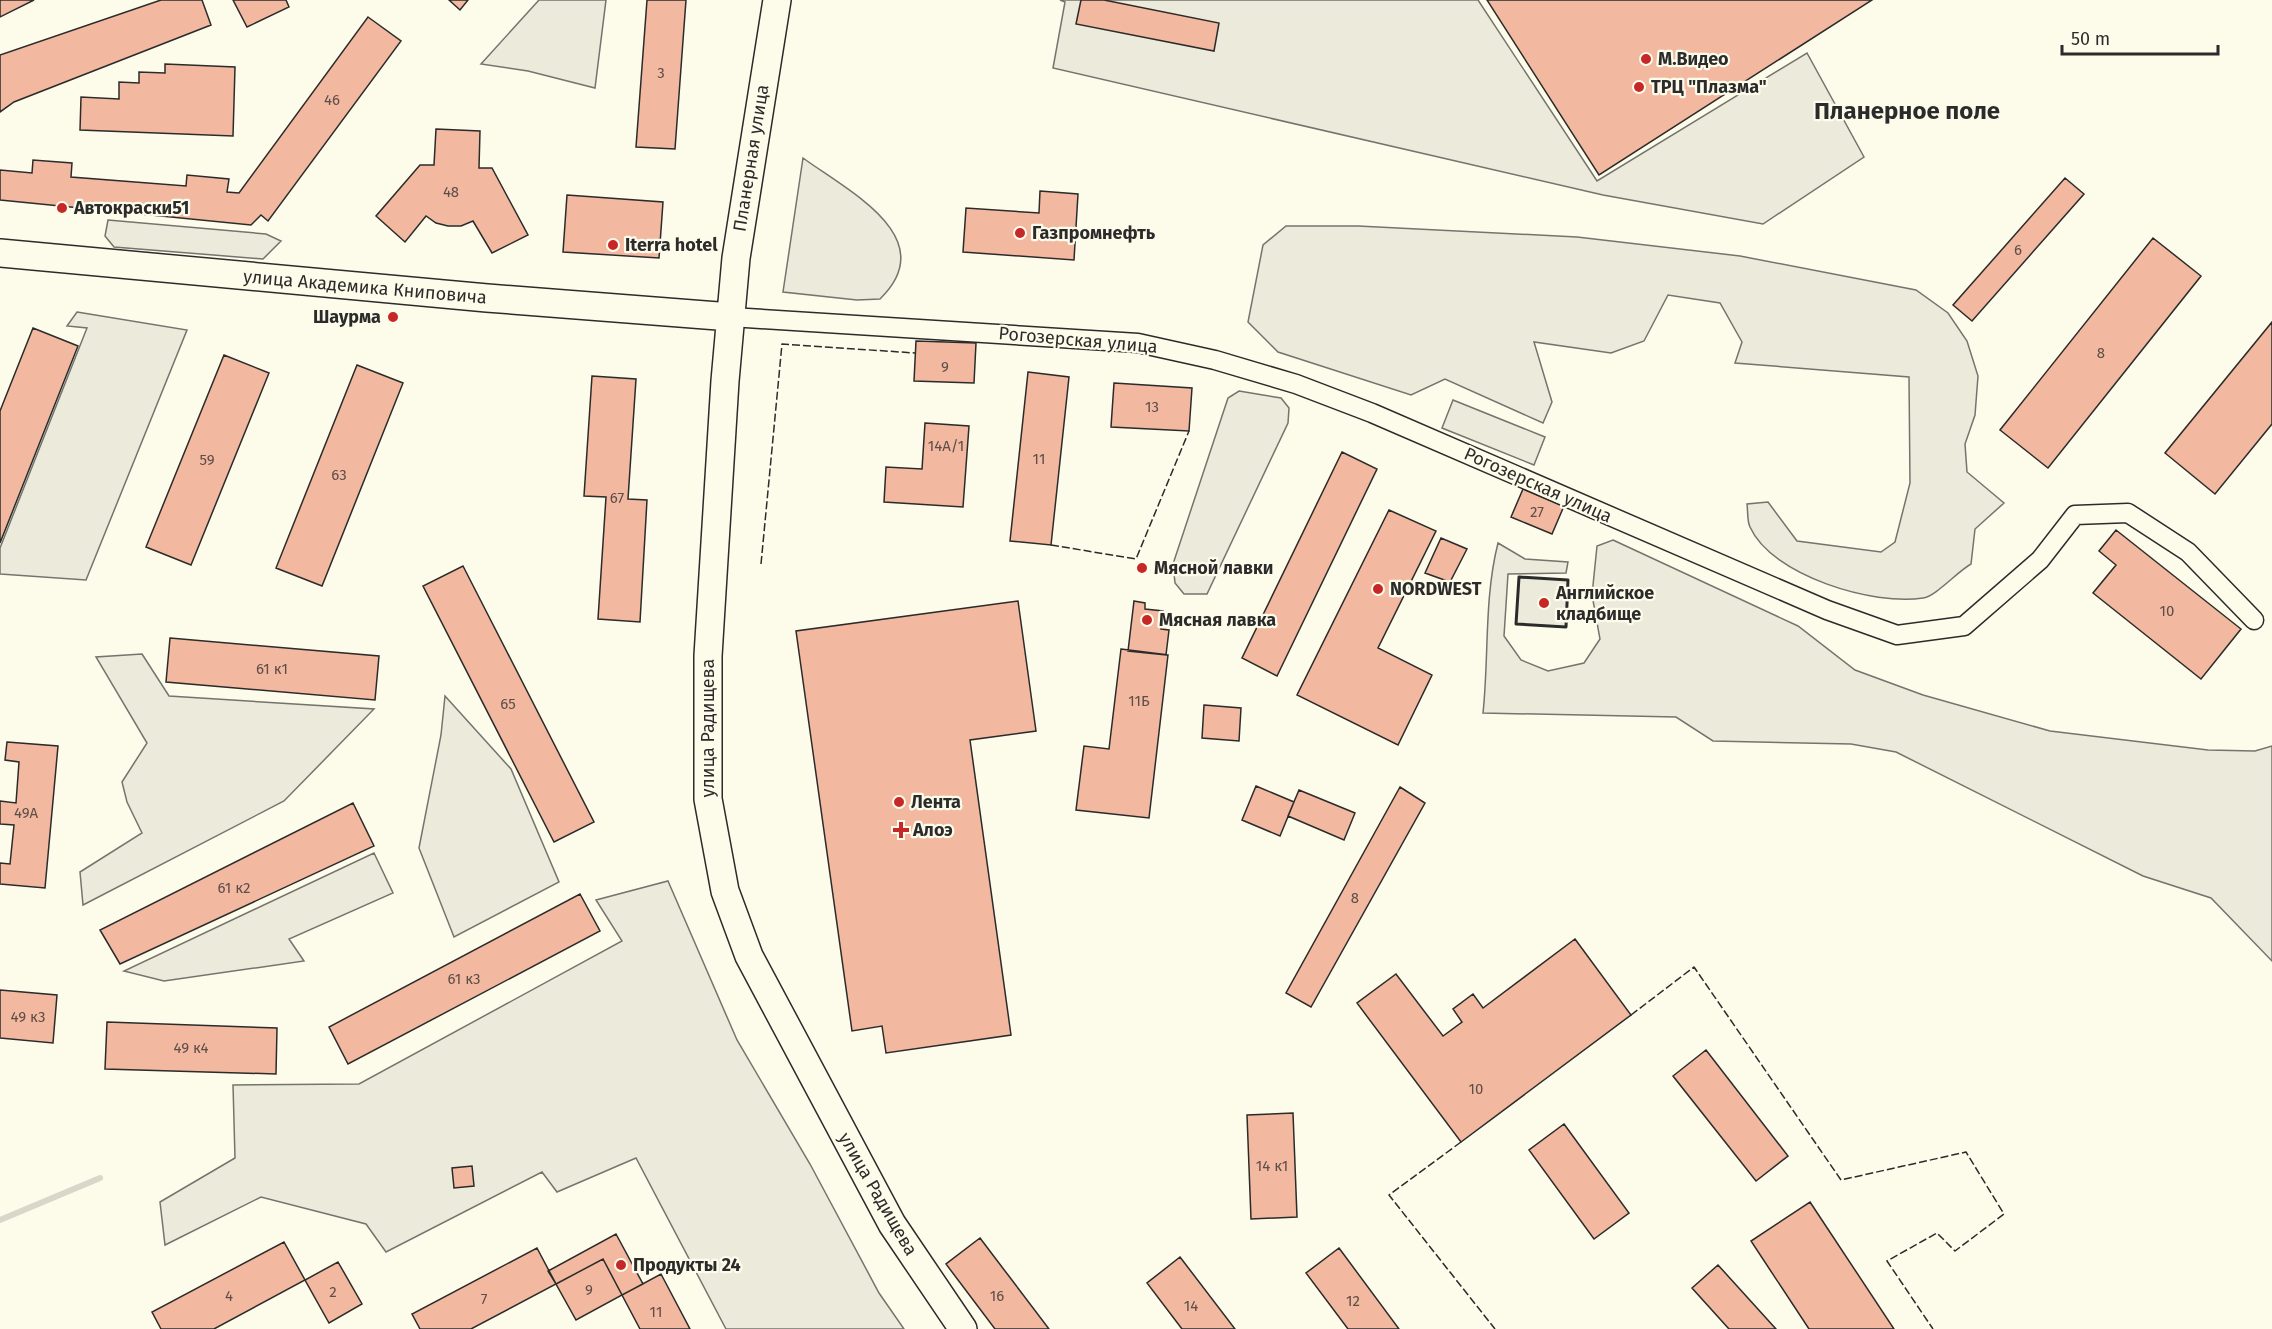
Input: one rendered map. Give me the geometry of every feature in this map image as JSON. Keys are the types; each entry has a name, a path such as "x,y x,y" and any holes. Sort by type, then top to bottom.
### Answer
{"street":[{"name":"Планерная улица","path":"731,317 736,258 777,0"},
{"name":"улица Академика Книповича","path":"0,253 487,298 731,317"},
{"name":"Рогозерская улица","path":"731,317 1108,340 1196,354 1296,384 1372,413 1806,601 1897,635 1964,626 2040,560 2075,515 2086,514 2128,513 2188,552 2254,620"},
{"name":"улица Радищева","path":"731,317 716,504 708,656 708,800 725,891 749,956 880,1204 963,1329"}],"shaded area":[{"path":"539,0 606,0 595,88 528,71 481,64"},
{"path":"1060,0 1478,0 1597,181 1807,53 1864,157 1763,224 1603,195 1053,68 1065,2"},
{"path":"803,158 864,201 882,218 895,236 901,256 897,277 880,299 857,300 783,292"},
{"path":"108,220 266,234 281,241 263,259 114,247 105,236"},
{"path":"1286,226 1358,226 1577,237 1740,256 1916,290 1948,313 1967,341 1978,376 1975,415 1965,444 1967,472 2004,503 1975,529 1971,564 1928,597 1902,599 1878,597 1826,584 1779,560 1762,544 1749,525 1747,504 1768,502 1797,541 1881,552 1895,542 1910,483 1909,377 1735,363 1742,342 1720,303 1668,295 1644,341 1611,353 1534,342 1552,402 1543,423 1445,379 1411,395 1278,352 1248,322 1263,245"},
{"path":"77,312 187,330 86,580 0,574 0,548 87,328 67,326"},
{"path":"1239,391 1281,398 1289,408 1288,423 1207,594 1184,594 1175,583 1173,564 1228,398"},
{"path":"1453,400 1545,437 1534,465 1442,428"},
{"path":"1613,540 1798,626 1855,670 1923,695 2050,731 2208,750 2255,751 2272,746 2272,961 2211,898 2143,876 1896,752 1851,744 1713,741 1676,717 1483,713 1489,606 1498,543 1525,559 1568,562 1566,573 1508,574 1504,636 1521,660 1548,671 1584,663 1600,639 1592,595 1597,546"},
{"path":"1519,577 1568,580 1566,627 1516,624"},
{"path":"142,654 169,696 374,709 284,801 83,905 80,872 142,833 127,802 122,782 147,743 96,657"},
{"path":"445,696 511,769 559,882 454,937 419,848 441,735"},
{"path":"374,853 393,893 289,939 304,961 164,981 124,971"},
{"path":"668,881 737,1040 810,1164 879,1293 904,1329 726,1329 636,1158 557,1192 542,1172 386,1252 366,1224 261,1197 165,1245 160,1202 235,1158 233,1085 359,1084 622,941 596,900"}],"building":[{"path":"0,0 34,0 0,17"},
{"path":"161,0 202,0 211,25 14,102 0,112 0,55"},
{"path":"233,0 286,0 289,7 247,27"},
{"path":"449,0 468,0 460,10"},
{"path":"647,0 686,0 675,149 636,147"},
{"path":"1081,0 1104,0 1219,23 1214,51 1076,24"},
{"name":"ТРЦ \"Плазма\"","path":"1487,0 1872,0 1599,175"},
{"path":"368,17 401,41 268,221 261,215 251,225 0,200 0,170 32,173 33,160 72,163 71,177 186,186 187,175 229,179 227,192 239,193"},
{"path":"165,64 235,67 233,136 80,130 81,97 119,99 119,82 139,83 139,72 165,73"},
{"path":"436,129 480,131 479,168 492,168 528,235 492,253 473,221 461,226 448,226 436,223 426,216 405,242 376,216 420,165 434,165"},
{"path":"2065,178 2084,194 1972,321 1953,305"},
{"name":"Газпромнефть","path":"1040,191 1078,194 1074,260 963,252 966,208 1039,213"},
{"path":"567,195 663,202 659,258 563,252"},
{"path":"2153,238 2201,276 2048,468 2000,430"},
{"path":"2272,322 2272,424 2215,494 2165,453"},
{"path":"33,328 78,346 0,543 0,411"},
{"path":"916,341 976,343 974,383 914,381"},
{"path":"224,355 269,373 191,565 146,547"},
{"path":"357,365 403,383 322,586 276,568"},
{"path":"1028,372 1069,377 1051,545 1010,541"},
{"path":"592,376 636,379 628,499 647,500 640,622 598,619 606,497 584,496"},
{"path":"1114,383 1192,388 1189,431 1111,427"},
{"path":"925,423 969,426 963,507 884,502 886,467 922,469"},
{"path":"1342,452 1377,469 1277,676 1242,658"},
{"path":"1523,489 1564,506 1552,534 1511,517"},
{"name":"NORDWEST","path":"1389,510 1436,531 1378,648 1432,675 1398,745 1297,695"},
{"path":"2116,530 2241,629 2201,679 2093,593 2116,565 2099,551"},
{"path":"1441,538 1467,549 1450,582 1425,573"},
{"path":"463,566 594,822 554,842 423,586"},
{"name":"Лента","path":"1018,601 1036,731 970,740 1011,1035 886,1053 882,1026 852,1031 796,631"},
{"name":"Мясная лавка","path":"1134,601 1145,603 1145,609 1163,611 1161,629 1169,630 1166,655 1128,651"},
{"path":"170,638 379,656 375,700 166,682"},
{"path":"1121,649 1168,655 1149,818 1076,810 1084,746 1109,749"},
{"path":"1204,705 1241,708 1239,741 1202,738"},
{"path":"7,742 58,746 45,888 0,884 0,863 10,864 14,825 0,824 0,801 16,803 19,762 5,760"},
{"path":"1256,786 1294,802 1280,836 1242,820"},
{"path":"1400,787 1425,803 1311,1007 1286,993"},
{"path":"1299,790 1355,813 1344,840 1288,816"},
{"path":"353,803 374,846 120,964 100,930"},
{"path":"580,894 600,931 348,1064 329,1027"},
{"path":"1575,939 1631,1015 1461,1142 1357,1003 1396,974 1443,1036 1462,1022 1453,1009 1473,994 1483,1008"},
{"path":"0,990 57,995 53,1043 0,1038"},
{"path":"107,1022 277,1028 276,1074 105,1069"},
{"path":"1706,1050 1788,1156 1756,1181 1673,1076"},
{"path":"1293,1113 1297,1217 1251,1219 1247,1115"},
{"path":"1564,1124 1629,1213 1594,1239 1529,1150"},
{"path":"472,1166 474,1186 454,1188 452,1168"},
{"path":"1810,1202 1894,1329 1809,1329 1751,1241"},
{"path":"616,1234 643,1284 622,1295 603,1259 556,1284 548,1271"},
{"path":"980,1238 1049,1329 995,1329 946,1264"},
{"path":"284,1242 305,1280 214,1329 161,1329 152,1312"},
{"path":"537,1248 556,1284 471,1329 420,1329 412,1314"},
{"path":"1339,1248 1399,1329 1348,1329 1306,1273"},
{"path":"1180,1257 1235,1329 1182,1329 1147,1283"},
{"path":"603,1259 622,1295 576,1320 556,1284"},
{"path":"338,1262 362,1304 329,1323 305,1280"},
{"path":"1718,1265 1776,1329 1729,1329 1692,1288"},
{"path":"661,1274 690,1329 640,1329 622,1295"}],"waterway":[{"path":"0,1220 100,1178"}],"fence":[{"path":"761,564 782,344 915,353"},
{"path":"1051,545 1136,559 1189,431"},
{"path":"1631,1015 1694,967 1841,1180 1966,1152 2004,1214 1955,1251 1937,1233 1887,1261 1933,1329"},
{"path":"1461,1142 1389,1195 1495,1329"}],"wall":[{"path":"1519,577 1568,580 1566,627 1516,624 1519,577"}],"place":[{"name":"M.Видео","path":"1646,59"},
{"name":"ТРЦ \"Плазма\"","path":"1639,87"},
{"name":"Автокраски51","path":"62,208"},
{"name":"Газпромнефть","path":"1020,233"},
{"name":"Iterra hotel","path":"613,245"},
{"name":"Шаурма","path":"393,317"},
{"name":"Мясной лавки","path":"1142,568"},
{"name":"NORDWEST","path":"1378,589"},
{"name":"Английское кладбище","path":"1544,603"},
{"name":"Мясная лавка","path":"1147,620"},
{"name":"Лента","path":"899,802"},
{"name":"Алоэ","path":"901,830"},
{"name":"Продукты 24","path":"621,1265"}],"district":[{"name":"Планерное поле","path":"1907,111"}]}
